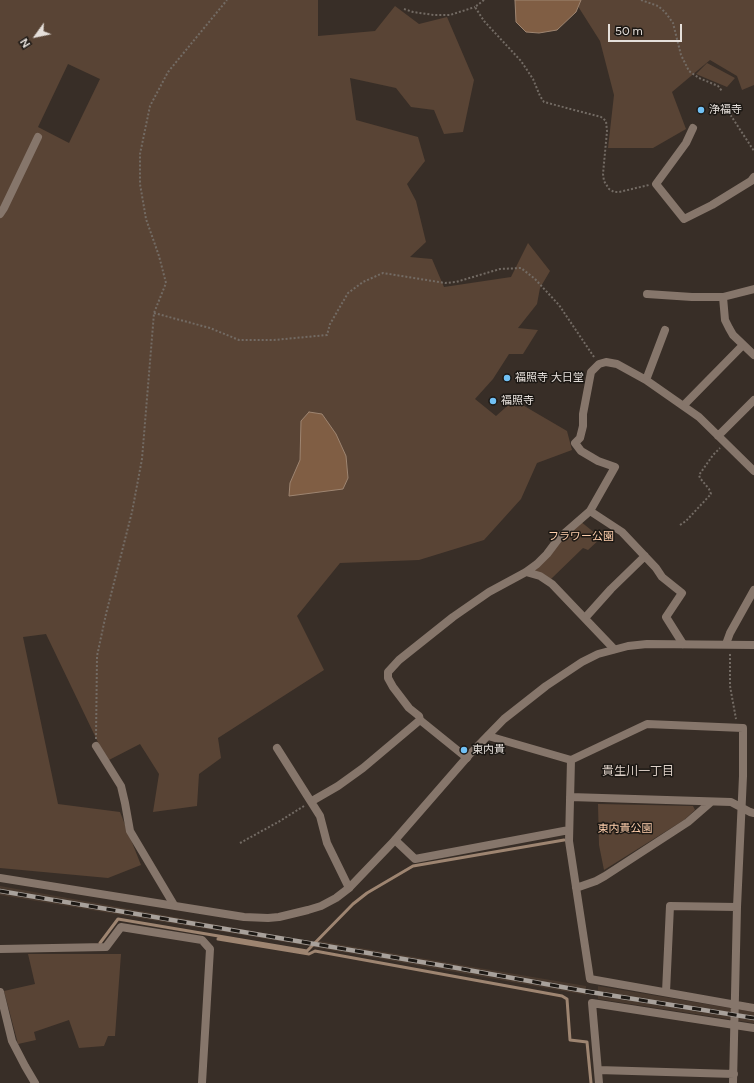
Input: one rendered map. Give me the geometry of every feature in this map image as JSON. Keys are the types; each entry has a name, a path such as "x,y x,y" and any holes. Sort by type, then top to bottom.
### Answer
{"street":[{"path":"693,128 686,143 657,182 657,186 684,219 712,205 753,181"},
{"path":"0,214 38,137"},
{"path":"648,294 692,297 723,297 754,289"},
{"path":"723,297 725,320 733,335 754,356"},
{"path":"646,380 665,330"},
{"path":"683,406 743,345"},
{"path":"467,758 420,720 393,687 388,678 388,672 400,660 453,617 489,592 526,572 537,564 559,538 590,511 615,467 598,461 582,451 575,443 580,438 583,426 583,414 591,372 599,364 606,362 617,364 646,380 699,417 726,444 753,467"},
{"path":"718,436 754,400"},
{"path":"590,511 622,532 656,568 662,577 682,593 666,617 683,644"},
{"path":"585,618 645,556"},
{"path":"526,572 540,576 552,584 614,649"},
{"path":"728,644 730,633 754,590"},
{"path":"0,878 141,902 174,905 244,917 279,917 321,906 336,898 349,888 395,840 467,758 504,719 552,682 582,662 598,654 614,649 647,644 754,645"},
{"path":"312,801 338,786 363,768 420,720"},
{"path":"488,736 571,760 647,724 743,728 743,776 733,1079 598,1070"},
{"path":"96,746 121,786 130,831 174,905"},
{"path":"277,748 297,781 312,801 320,816 327,843 349,888"},
{"path":"571,760 569,841 590,979 735,1006 754,1008"},
{"path":"570,797 731,802 754,813"},
{"path":"576,888 605,876 688,822 711,802"},
{"path":"395,840 415,859 569,830"},
{"path":"666,992 670,906 738,907"},
{"path":"0,949 106,947 121,927 202,940 210,949 202,1083"},
{"path":"0,992 3,1015 12,1041 34,1083"},
{"path":"599,1083 592,1003 754,1028"}],"path":[{"path":"96,746 97,656 132,512 142,459 154,313 166,284 159,256 146,220 140,184 140,154 150,106 168,72 227,0"},
{"path":"404,9 434,15 450,15 475,7 484,0"},
{"path":"640,0 662,8 668,16 675,30 681,55 689,71 699,78 718,86 722,90"},
{"path":"475,7 484,21 521,61 534,79 540,96 544,102 601,117 606,121 607,132 603,174 604,181 609,188 619,192 641,186 657,186"},
{"path":"724,105 754,151"},
{"path":"154,313 210,328 239,340 274,340 327,335 330,324 348,293 363,282 383,273 445,283 456,282 500,268 521,268 535,279 559,305 599,364"},
{"path":"680,525 686,521 711,494 700,478 700,475 713,454 726,444"},
{"path":"728,644 730,686 736,719 735,728"},
{"path":"240,842 280,821 312,801"}],"shaded area":[{"path":"515,0 581,0 576,12 557,30 539,33 526,32 516,22"},
{"path":"309,412 322,414 336,434 346,456 348,478 343,489 289,496 290,483 300,460 301,421"},
{"path":"0,886 313,942 309,946 0,895"},
{"path":"319,941 586,986 586,995 313,947"},
{"path":"598,986 754,1012 754,1023 598,999"}],"green space":[{"path":"0,0 318,0 318,36 375,31 395,6 419,24 447,17 474,80 463,132 444,134 434,110 411,107 396,88 350,78 356,120 418,137 425,161 407,184 416,201 426,242 410,257 432,259 444,287 511,277 528,243 550,271 540,288 537,304 518,328 538,330 523,354 509,354 493,379 475,399 496,416 514,400 567,431 572,450 537,463 521,499 484,540 419,560 340,563 297,616 324,670 218,738 221,758 199,774 197,806 153,812 159,774 140,744 107,761 46,634 23,637 58,804 120,812 141,865 108,878 0,868","holes":["68,64 100,79 69,143 38,127"]},
{"path":"574,0 754,0 754,85 742,90 737,76 710,60 672,92 686,129 653,148 608,148 614,95 600,41"},
{"path":"707,63 735,78 727,87 696,74"},
{"name":"フラワー公園","path":"580,521 601,538 588,550 583,548 551,579 534,572 534,569"},
{"name":"東内貴公園","path":"598,804 693,806 695,810 684,820 604,870 599,845"},
{"path":"28,954 121,954 115,1036 108,1036 104,1046 79,1048 69,1020 34,1032 36,1040 18,1044 4,991 35,984"}],"waterway":[{"path":"100,943 118,919 307,951 353,904 367,893 413,866 564,840"},
{"path":"218,939 309,954 315,951 562,996 567,999 570,1040 587,1042 591,1083"}],"railway":[{"path":"0,891 457,968 590,992 754,1018"}],"place":[{"name":"浄福寺","path":"701,110"},
{"name":"福照寺 大日堂","path":"507,378"},
{"name":"福照寺","path":"493,401"},
{"name":"東内貴","path":"464,750"}],"district":[{"name":"貴生川一丁目","path":"638,771"}]}
